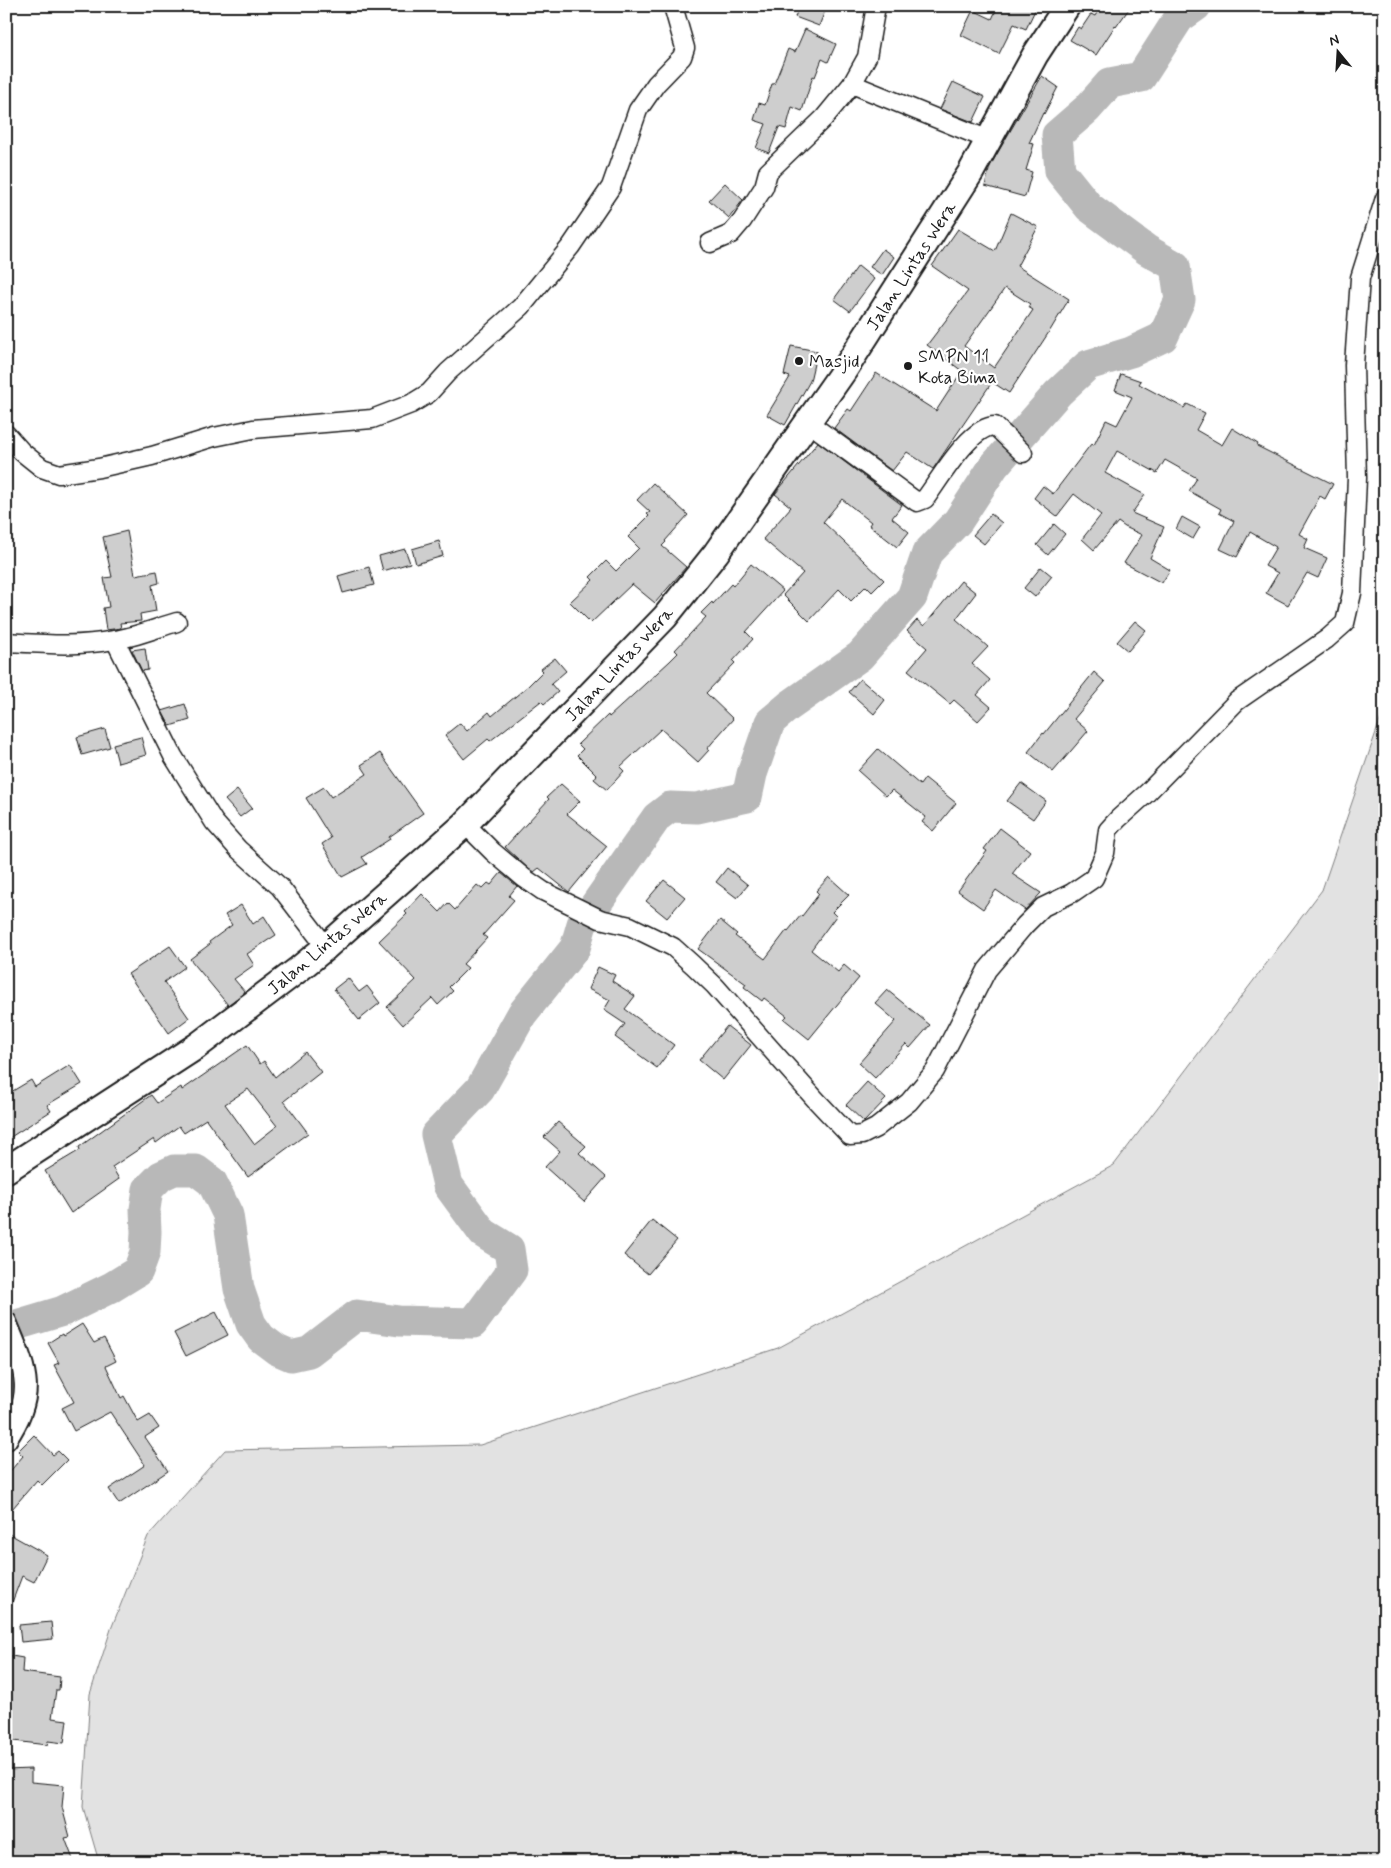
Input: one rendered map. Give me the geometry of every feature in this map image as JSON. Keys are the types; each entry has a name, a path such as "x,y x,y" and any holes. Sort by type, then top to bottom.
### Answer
{"main road":[{"name":"Jalan Lintas Wera","path":"6,1170 196,1046 326,947 465,824 665,617 716,553 809,422 924,248 971,172 1035,55 1067,6"}],"street":[{"path":"6,434 22,452 42,468 59,474 99,468 152,456 214,437 254,429 372,419 411,404 429,393 448,372 520,307 571,246 611,187 638,110 656,84 682,56 685,48 673,6"},
{"path":"710,244 731,234 742,221 764,187 768,172 824,118 852,84 867,57 876,6"},
{"path":"852,84 989,140"},
{"path":"465,824 493,852 543,891 600,919 630,926 673,948 693,964 850,1136 862,1135 876,1128 909,1102 935,1072 988,970 1025,925 1043,907 1094,878 1105,853 1108,830 1118,819 1147,793 1237,701 1327,639 1345,623 1352,593 1357,478 1354,365 1360,278 1385,198"},
{"path":"809,422 917,502 925,499 968,441 978,431 988,426 996,426 1022,453"},
{"path":"6,642 55,646 115,640 177,622"},
{"path":"115,640 173,756 214,822 238,849 280,887 326,947"},
{"path":"6,1322 24,1366 27,1384 19,1414 6,1439"}],"shaded area":[{"path":"1385,706 1385,1862 99,1862 83,1807 90,1694 111,1629 148,1536 225,1450 480,1445 778,1348 1114,1165 1322,890"}],"building":[{"path":"799,6 827,6 819,26 795,17"},
{"path":"998,6 1037,6 1026,29 1014,24 999,54 961,35 973,10 992,19"},
{"path":"1101,6 1131,6 1096,55 1070,40 1078,27 1081,29 1091,14 1095,16"},
{"path":"805,29 836,44 828,62 822,59 815,77 813,76 802,111 792,107 786,129 779,127 769,153 756,148 766,124 754,120 759,103 765,105 772,84 774,84 788,49 795,52"},
{"path":"1042,76 1058,87 1029,143 1034,144 1026,170 1032,172 1025,197 985,186 990,166"},
{"path":"953,82 985,97 973,122 940,109"},
{"path":"725,183 743,200 729,218 709,200"},
{"path":"1011,213 1038,227 1017,266 1069,299 1009,393 992,382 933,469 907,452 892,471 834,428 848,409 851,411 876,373 936,411 962,371 927,345 968,291 932,266 958,229 995,251","holes":["1005,288 1030,304 1028,307 1033,310 994,368 964,346"]},
{"path":"883,249 894,257 882,275 870,267"},
{"path":"858,266 874,279 850,311 834,299"},
{"path":"791,346 817,351 810,381 785,425 767,415 790,377 784,375"},
{"path":"1121,374 1141,381 1139,384 1184,408 1187,404 1205,413 1196,430 1222,445 1232,428 1258,444 1257,446 1333,484 1325,499 1320,496 1299,534 1308,539 1304,548 1327,558 1318,578 1307,573 1288,605 1266,593 1278,573 1265,566 1276,547 1250,532 1237,557 1220,549 1234,521 1219,513 1221,509 1189,491 1197,478 1165,460 1157,473 1117,451 1105,473 1145,495 1132,513 1164,527 1150,558 1170,570 1162,583 1124,563 1142,535 1118,522 1094,550 1082,539 1101,515 1074,494 1057,516 1034,498 1043,486 1053,494 1091,444 1094,445 1106,420 1117,425 1132,397 1115,390"},
{"path":"818,442 902,505 892,518 909,532 897,547 869,525 871,522 842,499 823,522 884,580 872,592 866,586 851,601 839,589 809,621 783,595 803,573 763,539 791,507 775,494"},
{"path":"653,483 688,515 662,546 686,567 655,603 632,584 591,623 570,602 593,580 590,577 606,561 616,571 639,548 628,537 649,516 647,514 650,512 637,500"},
{"path":"991,514 1002,523 984,544 973,535"},
{"path":"1182,517 1200,527 1193,539 1176,529"},
{"path":"1054,524 1065,534 1048,555 1037,545"},
{"path":"127,531 135,575 157,571 159,583 152,585 156,611 140,614 141,621 120,623 121,628 106,630 103,608 109,607 104,578 112,577 103,537"},
{"path":"439,541 443,556 416,564 412,549"},
{"path":"405,549 410,563 383,571 379,556"},
{"path":"751,564 783,591 746,632 753,639 733,661 735,663 706,693 733,719 698,762 661,729 620,767 624,771 607,790 594,779 597,775 577,755 583,749 578,744 678,653 675,650 706,617 701,613 712,602 713,604 731,584 733,586"},
{"path":"369,567 374,585 343,593 338,576"},
{"path":"1041,567 1052,576 1035,597 1024,588"},
{"path":"961,581 976,593 956,619 988,647 972,664 990,680 977,695 991,707 978,721 954,700 950,704 908,670 927,648 907,631 917,620 924,626"},
{"path":"1135,621 1146,630 1128,651 1117,642"},
{"path":"145,648 148,670 142,671 132,650"},
{"path":"555,658 566,671 551,684 558,692 544,704 541,701 490,741 488,739 464,759 445,735 460,723 467,731 489,712 492,716 528,686 543,671 541,669"},
{"path":"1094,672 1105,682 1074,719 1088,731 1053,772 1028,752"},
{"path":"860,679 885,700 874,714 849,692"},
{"path":"185,704 190,720 170,726 162,711"},
{"path":"105,729 110,747 82,755 77,737"},
{"path":"141,737 146,755 118,763 113,744"},
{"path":"878,749 920,785 925,778 956,803 933,831 922,822 926,817 892,790 886,796 858,771"},
{"path":"380,753 423,813 389,837 390,839 362,857 367,864 342,877 322,844 331,838 306,798 324,787 331,797 367,774 361,765"},
{"path":"1021,783 1046,801 1033,819 1007,801"},
{"path":"561,784 580,801 567,814 607,846 569,892 539,868 534,872 530,870 505,847 549,799 547,797"},
{"path":"237,790 252,808 240,817 225,800"},
{"path":"1000,828 1030,851 1012,874 1041,893 1025,910 996,890 983,909 958,891 987,851 984,849"},
{"path":"727,868 748,885 737,898 716,882"},
{"path":"501,873 517,886 509,896 514,900 483,935 487,938 463,964 468,968 449,987 453,991 438,1005 432,998 403,1025 387,1007 416,980 379,941 407,914 405,912 422,894 440,912 448,903 455,910 477,885 482,889 488,883 491,885"},
{"path":"829,877 849,895 832,912 836,916 811,950 838,972 844,965 859,978 809,1039 784,1019 787,1016 764,998 762,1001 744,987 746,984 698,949 720,920 737,934 735,936 765,959 787,930 802,916 819,894 816,891"},
{"path":"664,880 685,897 667,918 646,901"},
{"path":"241,905 253,924 264,916 276,935 247,954 254,965 234,979 245,992 228,1005 190,959 232,925 225,915"},
{"path":"170,946 185,967 164,982 189,1018 169,1033 128,974"},
{"path":"598,967 615,975 612,981 635,996 625,1009 674,1045 657,1068 615,1037 625,1024 604,1010 610,1000 588,989"},
{"path":"348,978 359,992 367,986 380,1003 359,1020 334,989"},
{"path":"887,990 930,1025 910,1048 906,1044 875,1078 859,1063 896,1021 875,1003"},
{"path":"727,1026 751,1045 723,1080 699,1060"},
{"path":"247,1045 260,1064 264,1061 275,1077 305,1052 321,1072 284,1101 308,1133 248,1177 206,1119 184,1133 179,1126 156,1143 154,1139 112,1167 119,1179 71,1213 45,1171 80,1150 79,1147 151,1095 157,1103 181,1087 182,1090","holes":["248,1089 277,1126 254,1144 225,1104"]},
{"path":"70,1065 82,1084 47,1105 51,1111 6,1140 6,1095 31,1080 35,1087"},
{"path":"867,1082 886,1099 864,1122 846,1105"},
{"path":"558,1122 586,1146 579,1153 606,1177 584,1202 545,1167 560,1151 544,1137"},
{"path":"652,1220 677,1240 648,1274 624,1255"},
{"path":"216,1312 228,1335 186,1356 174,1333"},
{"path":"82,1324 94,1343 104,1338 116,1361 106,1366 121,1398 124,1396 138,1422 150,1415 159,1428 145,1437 168,1471 119,1504 109,1489 145,1465 110,1412 74,1431 62,1408 74,1402 54,1365 59,1363 48,1343"},
{"path":"34,1435 53,1455 58,1451 67,1460 42,1485 37,1480 6,1516 6,1476 23,1456 18,1451"},
{"path":"6,1532 47,1555 34,1582 22,1576 8,1613 6,1613"},
{"path":"51,1622 53,1639 21,1642 19,1625"},
{"path":"6,1655 23,1658 22,1672 60,1677 59,1690 56,1690 52,1718 67,1720 64,1743 48,1741 47,1745 6,1740 11,1692 6,1692"},
{"path":"31,1769 31,1782 64,1785 62,1807 70,1837 65,1838 74,1862 6,1862 6,1770"}],"waterway":[{"path":"6,1328 63,1311 112,1287 138,1271 145,1252 145,1209 148,1189 161,1176 174,1170 196,1170 212,1182 228,1215 239,1289 251,1324 261,1338 277,1350 291,1356 309,1352 357,1315 399,1321 473,1323 512,1270 509,1249 483,1233 448,1185 436,1135 480,1089 522,1014 575,948 582,924 657,817 670,807 697,808 747,797 752,774 770,722 789,706 860,656 912,597 927,553 958,521 994,466 1058,393 1088,365 1131,352 1163,337 1180,300 1175,266 1147,250 1089,207 1060,171 1057,135 1087,109 1110,83 1141,77 1179,18 1196,6"}],"place":[{"name":"Masjid","path":"799,361"},
{"name":"SMPN 11 Kota Bima","path":"908,366"}]}
